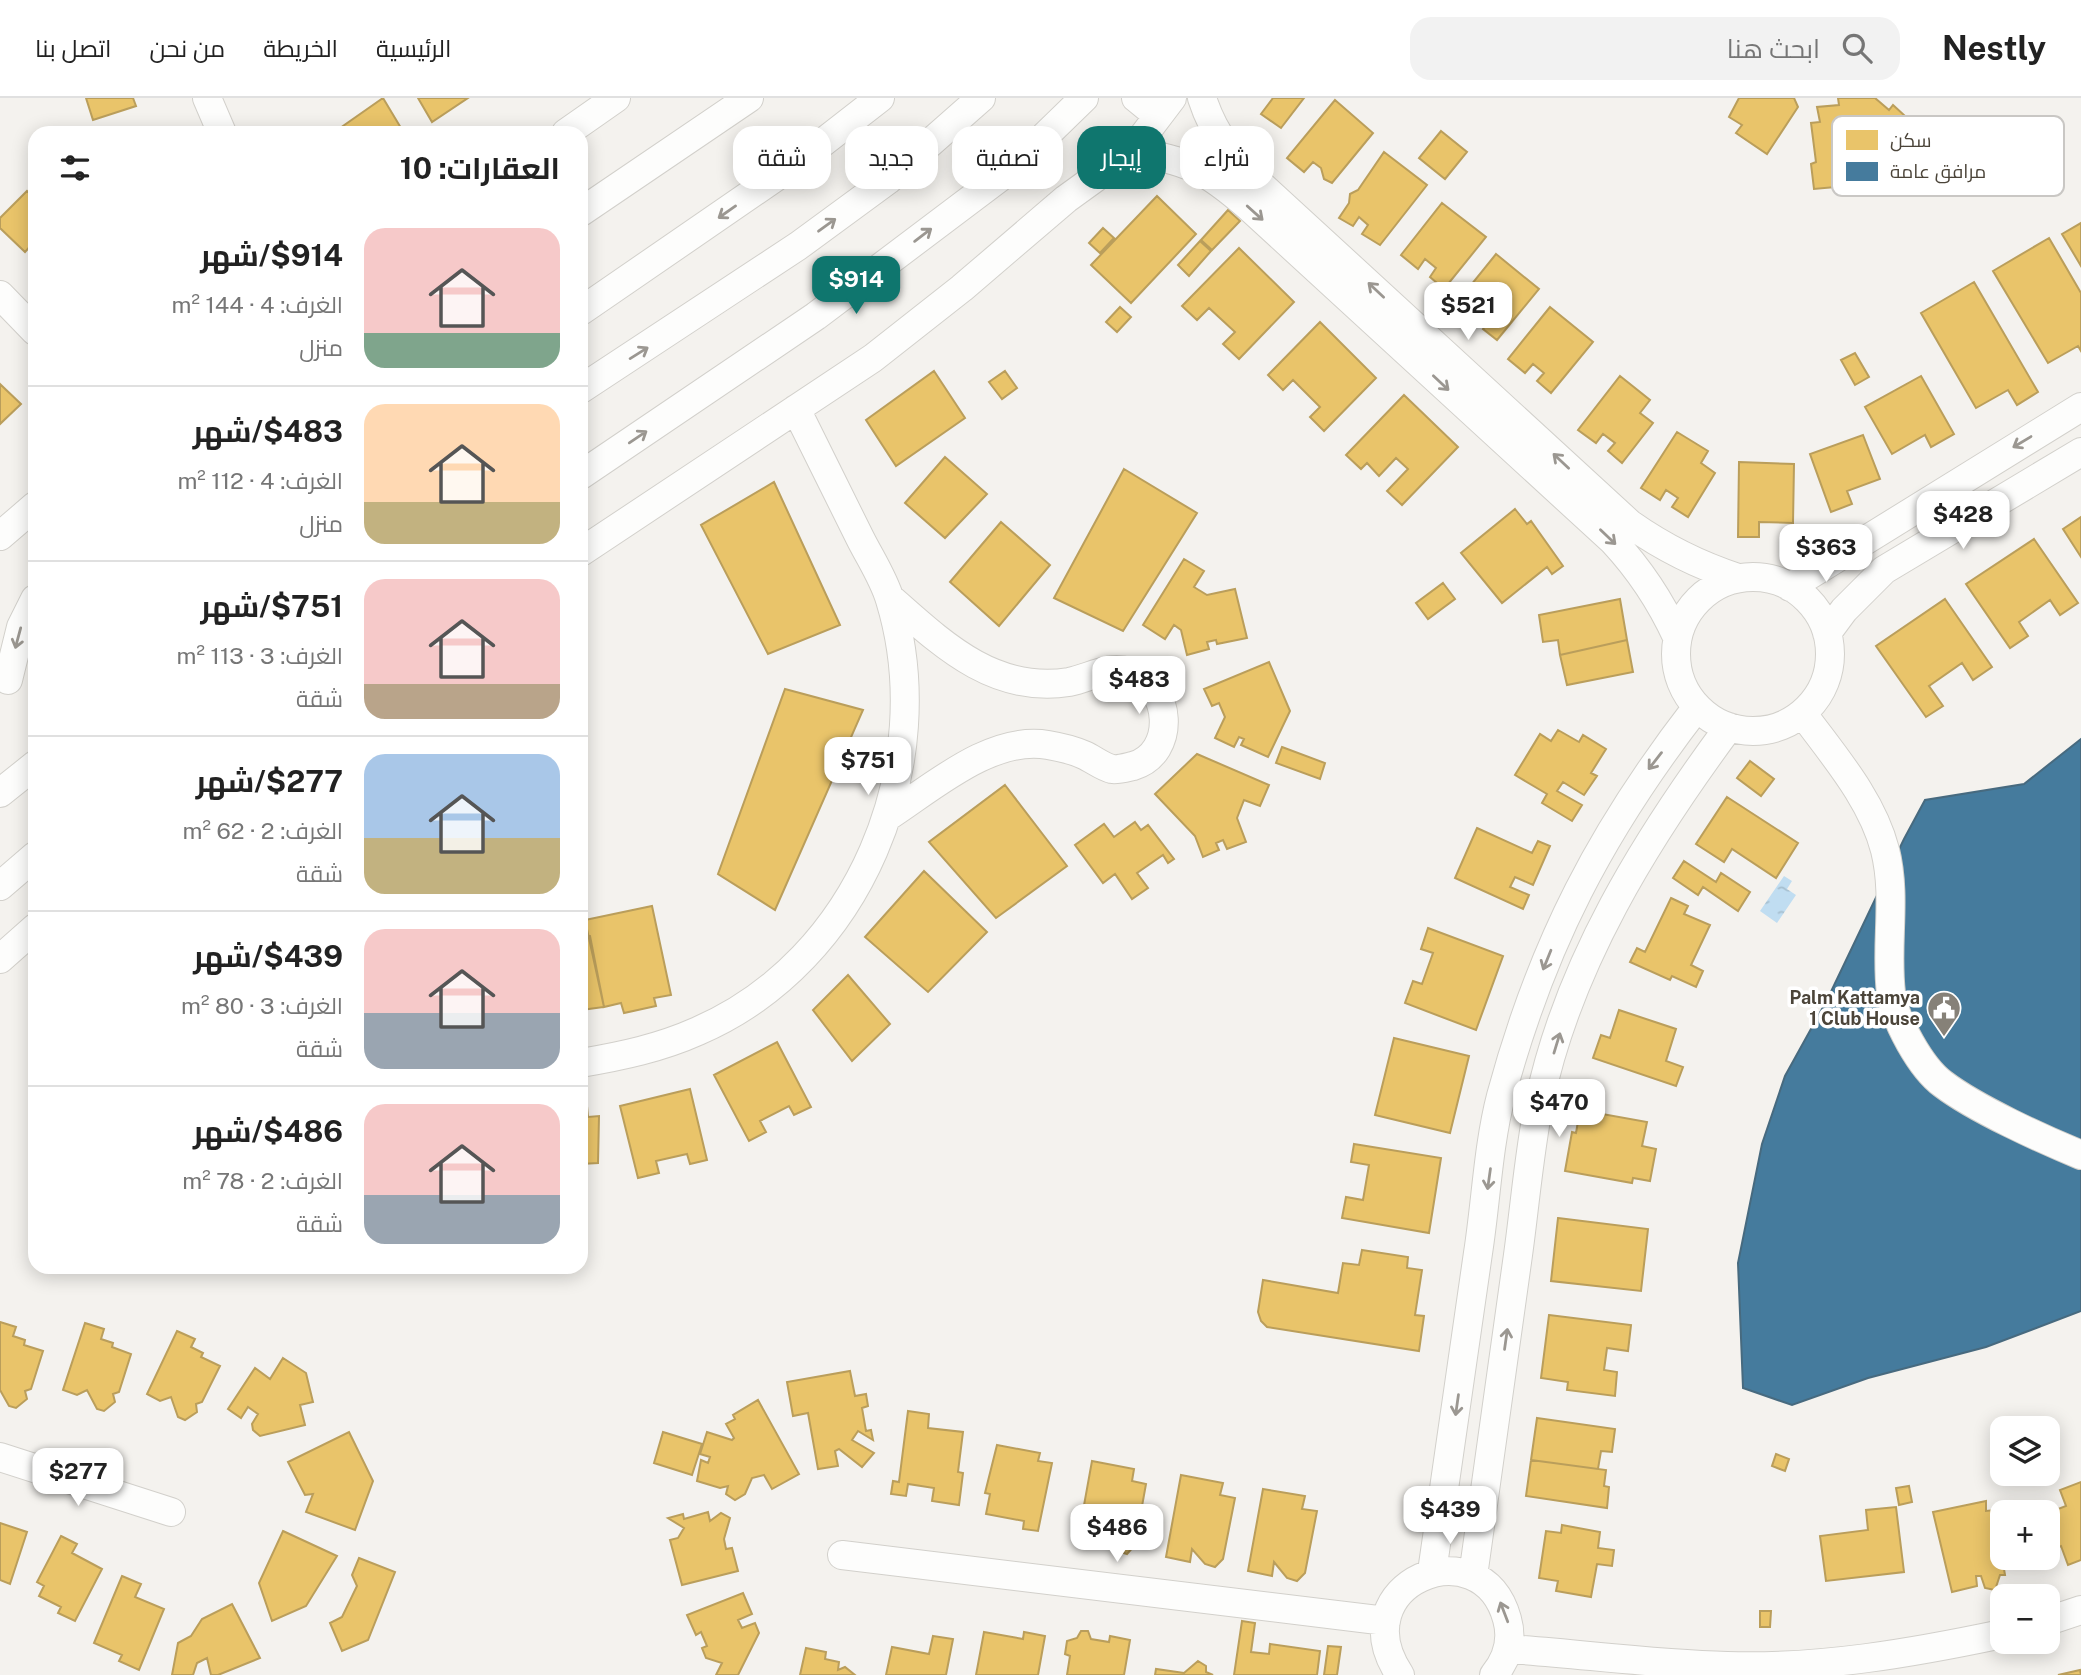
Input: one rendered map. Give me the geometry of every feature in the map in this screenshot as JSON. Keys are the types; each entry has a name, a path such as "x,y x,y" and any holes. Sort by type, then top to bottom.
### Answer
{"street":[{"path":"207,98 219,126"},
{"path":"576,126 616,98"},
{"path":"588,207 749,98"},
{"path":"588,307 799,161 880,98"},
{"path":"588,384 799,246 888,180 981,98"},
{"path":"588,470 816,316 1011,169 1084,98"},
{"path":"1136,98 1165,107 1151,126"},
{"path":"1202,98 1211,126"},
{"path":"588,547 873,358 962,289 1080,189"},
{"path":"1247,189 1613,541 1640,570 1661,602 1677,637"},
{"path":"1248,189 1630,524 1663,547 1699,565 1738,578"},
{"path":"0,295 28,324"},
{"path":"1790,587 2081,407"},
{"path":"588,1062 640,1053 688,1035 756,998 805,956 845,906 876,849 887,817 896,788 906,725 904,660 890,598 796,410"},
{"path":"1828,634 1844,610 1884,570 2081,452"},
{"path":"3,530 28,511"},
{"path":"1756,577 1790,587 1813,607 1828,634 1830,655 1827,677 1817,697 1803,713 1787,724 1768,730 1748,731 1730,727 1697,707 1683,687 1676,662 1677,637 1689,610 1711,589 1738,578 1756,577"},
{"path":"887,817 974,761 1009,747 1045,744 1082,754 1113,770 1136,765 1154,750 1164,729 1163,705 1152,685 1132,672 1108,670 1069,682 1027,683 987,673 951,652 890,598"},
{"path":"4,683 28,613"},
{"path":"4,683 28,668"},
{"path":"1432,1572 1500,1099 1531,998 1563,920 1601,845 1646,774 1697,707"},
{"path":"1803,713 1849,778 1873,818 1885,849 1893,913 1889,945 1891,996 1909,1044 1942,1084 2081,1155"},
{"path":"1473,1576 1539,1102 1557,1044 1595,943 1634,867 1678,795 1730,727"},
{"path":"0,793 28,771"},
{"path":"0,886 28,862"},
{"path":"0,959 28,934"},
{"path":"0,1457 171,1512"},
{"path":"842,1555 1385,1621"},
{"path":"1401,1675 1390,1660 1385,1640 1385,1621 1397,1595 1418,1577 1432,1572 1453,1571 1473,1576 1491,1588 1504,1606 1510,1627 1508,1648 1494,1675"},
{"path":"2060,1616 2081,1610"},
{"path":"1508,1648 1728,1666 1823,1663 1917,1652 1990,1637"}],"water":[{"path":"1784,876 1792,881 1787,889 1796,895 1777,923 1760,911"}],"building: سكن":[{"path":"86,98 133,98 136,106 93,120"},
{"path":"383,98 400,126 343,126"},
{"path":"418,98 468,98 432,122"},
{"path":"1273,98 1304,98 1281,128 1261,114"},
{"path":"1739,98 1794,98 1798,107 1767,154 1736,133 1742,125 1729,117"},
{"path":"1838,98 1875,98 1889,110 1893,105 1904,115 1832,116 1832,187 1814,189 1811,164 1816,162 1811,123 1820,122 1817,107 1839,105"},
{"path":"1335,100 1373,133 1332,183 1324,179 1321,168 1313,162 1304,172 1287,158"},
{"path":"1441,131 1467,152 1445,179 1419,158"},
{"path":"1384,152 1427,185 1380,245 1362,234 1368,225 1359,217 1353,226 1339,218 1349,203 1350,194 1358,190"},
{"path":"28,192 28,249 25,252 0,228 0,218"},
{"path":"1157,196 1196,234 1131,303 1091,265"},
{"path":"1442,203 1486,237 1444,289 1430,277 1436,268 1425,259 1418,269 1401,255"},
{"path":"1228,210 1240,221 1212,250 1201,240"},
{"path":"2081,223 2081,266 2062,234"},
{"path":"1103,228 1114,238 1100,253 1089,243"},
{"path":"2049,238 2081,293 2081,351 2078,346 2048,363 1993,271"},
{"path":"1200,241 1211,251 1189,276 1178,265"},
{"path":"1239,248 1294,302 1239,359 1223,344 1235,332 1209,308 1197,320 1182,306"},
{"path":"1496,254 1539,289 1497,340 1483,329 1490,320 1479,311 1471,320 1454,306"},
{"path":"1974,282 2038,392 2017,405 2008,390 1976,408 1921,313"},
{"path":"1120,307 1131,317 1117,332 1106,322"},
{"path":"1550,307 1593,342 1551,393 1537,381 1544,373 1533,364 1525,373 1508,359"},
{"path":"1320,322 1376,378 1324,431 1310,417 1320,407 1293,380 1283,390 1268,375"},
{"path":"1855,353 1869,377 1855,385 1841,360"},
{"path":"934,371 965,418 896,466 866,420"},
{"path":"1005,371 1017,388 1002,399 989,382"},
{"path":"1620,376 1650,400 1640,413 1653,423 1622,463 1608,451 1615,443 1603,434 1596,443 1578,430"},
{"path":"1921,376 1954,434 1931,447 1925,435 1892,454 1865,407"},
{"path":"0,384 21,404 0,424"},
{"path":"1404,395 1458,447 1402,505 1387,491 1408,469 1396,458 1379,476 1367,463 1361,469 1346,455"},
{"path":"1677,432 1708,451 1701,463 1715,473 1688,517 1672,507 1678,498 1666,490 1660,500 1641,488"},
{"path":"1863,435 1880,479 1847,491 1852,504 1831,512 1810,454"},
{"path":"945,457 987,494 945,538 905,503"},
{"path":"1739,462 1794,464 1793,523 1759,522 1759,537 1738,537"},
{"path":"1124,469 1197,513 1123,631 1054,598"},
{"path":"774,482 840,625 768,654 701,525"},
{"path":"1515,509 1527,524 1531,521 1563,566 1552,574 1547,567 1502,603 1461,553"},
{"path":"2081,517 2081,557 2063,529"},
{"path":"1001,522 1050,565 999,626 950,582"},
{"path":"2034,539 2078,603 2060,615 2050,600 2019,622 2028,636 2010,648 1966,584"},
{"path":"1184,559 1204,571 1194,587 1207,595 1235,589 1247,638 1217,644 1216,640 1207,642 1209,649 1187,655 1181,630 1174,625 1165,639 1143,625"},
{"path":"1443,583 1455,599 1428,619 1416,603"},
{"path":"1620,599 1627,640 1560,655 1558,640 1543,642 1539,615"},
{"path":"1945,599 1992,667 1973,680 1962,663 1929,686 1943,706 1926,717 1876,646"},
{"path":"1627,640 1633,672 1567,685 1560,655"},
{"path":"1269,662 1290,711 1268,757 1241,745 1244,739 1239,737 1234,747 1215,738 1225,717 1219,703 1212,706 1204,689"},
{"path":"785,689 863,710 775,910 718,874"},
{"path":"1558,730 1579,742 1583,735 1606,749 1591,773 1597,776 1584,795 1563,782 1557,791 1582,805 1572,821 1542,803 1547,794 1515,775 1540,734 1551,741"},
{"path":"1282,747 1325,763 1320,779 1276,763"},
{"path":"1197,754 1269,785 1260,806 1244,800 1237,818 1246,842 1227,849 1223,840 1216,843 1219,850 1203,857 1195,836 1155,794"},
{"path":"1750,761 1774,779 1761,796 1737,778"},
{"path":"1005,785 1067,866 996,918 929,842"},
{"path":"1727,797 1798,843 1776,878 1732,849 1724,862 1696,844"},
{"path":"1135,822 1141,830 1148,825 1174,859 1168,863 1163,855 1137,873 1148,888 1132,899 1115,874 1103,883 1075,845 1104,824 1114,837"},
{"path":"1477,828 1532,853 1538,841 1550,846 1533,885 1515,877 1510,887 1529,895 1523,909 1455,878"},
{"path":"1684,861 1716,882 1721,873 1750,892 1738,911 1703,887 1698,895 1673,878"},
{"path":"924,871 987,932 928,992 865,937"},
{"path":"2015,881 2020,901 2033,898 2038,921 2023,924 2032,963 1964,979 1945,898"},
{"path":"1671,898 1688,906 1684,914 1710,925 1691,965 1703,971 1696,987 1672,976 1670,980 1630,962 1637,948 1645,952"},
{"path":"652,906 671,995 654,998 656,1006 624,1013 621,1003 604,1007 588,934 588,919"},
{"path":"1428,928 1503,956 1476,1030 1405,1003 1413,981 1422,984 1433,953 1421,949"},
{"path":"588,936 604,1007 588,1009"},
{"path":"848,975 890,1024 852,1061 813,1010"},
{"path":"1619,1010 1676,1029 1666,1061 1683,1067 1676,1086 1593,1058 1601,1035 1610,1038"},
{"path":"1394,1038 1469,1056 1450,1133 1375,1115"},
{"path":"777,1042 811,1107 794,1115 789,1106 760,1121 766,1132 749,1141 714,1075"},
{"path":"690,1089 707,1160 690,1164 687,1154 656,1161 659,1173 638,1178 620,1106"},
{"path":"1580,1110 1647,1122 1642,1146 1656,1149 1650,1181 1633,1178 1632,1183 1565,1171 1572,1132 1576,1133"},
{"path":"599,1116 598,1163 588,1164 588,1117"},
{"path":"1946,1141 1958,1171 1913,1187 1902,1157"},
{"path":"1354,1144 1441,1158 1429,1233 1342,1218 1346,1197 1363,1200 1369,1165 1351,1162"},
{"path":"1896,1195 1905,1223 1885,1230 1876,1201"},
{"path":"1558,1218 1648,1229 1641,1291 1551,1281"},
{"path":"1362,1250 1408,1257 1407,1268 1422,1270 1415,1315 1424,1316 1419,1351 1267,1327 1261,1321 1258,1312 1263,1280 1338,1293 1343,1263 1359,1265"},
{"path":"2070,1264 2080,1292 2060,1299 2050,1271"},
{"path":"1836,1270 1871,1292 1858,1313 1864,1317 1892,1311 1899,1345 1859,1353 1850,1348 1842,1360 1795,1330 1808,1310 1796,1302 1803,1292 1811,1297 1820,1283 1825,1287"},
{"path":"1549,1315 1631,1325 1628,1351 1607,1348 1604,1370 1617,1372 1615,1396 1567,1390 1568,1382 1541,1378"},
{"path":"0,1322 16,1327 13,1336 25,1340 24,1345 43,1351 31,1389 25,1391 27,1399 16,1408 9,1406 0,1390"},
{"path":"85,1323 104,1329 101,1339 113,1343 112,1347 131,1354 119,1392 113,1394 115,1402 104,1411 97,1409 87,1390 77,1395 63,1390"},
{"path":"177,1331 195,1339 191,1347 203,1353 201,1357 220,1366 202,1402 196,1404 197,1412 185,1420 178,1417 171,1397 160,1401 147,1394"},
{"path":"283,1358 306,1373 313,1402 300,1405 305,1425 260,1436 253,1430 252,1424 258,1414 248,1407 241,1418 228,1409 255,1368 270,1379"},
{"path":"850,1371 855,1396 866,1394 868,1406 862,1408 866,1431 871,1430 873,1440 858,1431 852,1440 874,1453 862,1467 839,1449 835,1451 838,1466 818,1469 808,1413 793,1416 787,1382"},
{"path":"758,1400 799,1474 772,1489 764,1475 752,1478 745,1494 735,1500 726,1494 728,1486 720,1488 697,1481 701,1460 708,1463 710,1457 700,1454 707,1432 732,1440 734,1438 726,1424 735,1419 733,1415"},
{"path":"908,1411 929,1414 928,1428 963,1432 958,1472 963,1473 959,1505 932,1501 934,1488 908,1484 906,1496 891,1494 893,1481 899,1482"},
{"path":"1537,1418 1615,1429 1612,1452 1601,1451 1598,1469 1531,1460"},
{"path":"349,1432 373,1481 355,1530 306,1512 313,1494 305,1495 288,1462"},
{"path":"663,1432 702,1444 692,1475 654,1463"},
{"path":"997,1445 1040,1453 1038,1461 1052,1463 1038,1531 1023,1529 1024,1521 986,1514 990,1494 985,1493"},
{"path":"1776,1454 1789,1459 1785,1471 1772,1466"},
{"path":"1531,1460 1606,1470 1604,1486 1609,1487 1607,1508 1526,1496"},
{"path":"1092,1461 1134,1469 1132,1481 1146,1484 1135,1545 1127,1554 1117,1551 1104,1535 1101,1548 1077,1544"},
{"path":"1181,1475 1223,1483 1220,1495 1235,1498 1223,1559 1215,1567 1205,1564 1192,1549 1190,1562 1166,1557"},
{"path":"2081,1482 2081,1560 2068,1565 2060,1546 2060,1508 2066,1506 2060,1490"},
{"path":"1909,1486 1912,1502 1899,1505 1896,1488"},
{"path":"1263,1489 1305,1496 1302,1509 1317,1511 1305,1573 1297,1581 1287,1578 1274,1562 1272,1576 1248,1571"},
{"path":"1986,1501 1986,1511 1990,1511 1990,1570 2004,1570 2005,1575 2000,1575 1997,1584 1990,1584 1990,1589 1985,1588 1981,1576 1976,1576 1977,1586 1952,1592 1933,1512"},
{"path":"1896,1507 1904,1572 1826,1581 1820,1536 1868,1530 1866,1510"},
{"path":"708,1512 710,1521 721,1513 730,1518 724,1539 726,1549 732,1548 738,1571 682,1585 670,1540 678,1538 684,1528 668,1518 683,1514 684,1519"},
{"path":"0,1523 27,1532 10,1584 0,1580"},
{"path":"1562,1525 1600,1532 1598,1548 1614,1550 1612,1566 1597,1564 1591,1597 1556,1591 1558,1581 1539,1578 1546,1531 1561,1533"},
{"path":"283,1531 337,1556 306,1606 272,1621 259,1583"},
{"path":"61,1536 77,1544 72,1553 102,1569 75,1621 58,1613 61,1607 39,1596 44,1586 37,1582"},
{"path":"359,1558 395,1572 368,1640 342,1651 330,1623 342,1617 357,1586 352,1575"},
{"path":"122,1576 141,1584 135,1597 164,1609 139,1670 119,1661 122,1655 94,1643"},
{"path":"743,1593 752,1614 738,1620 742,1628 755,1623 759,1633 738,1675 716,1675 722,1663 706,1658 702,1648 707,1646 701,1632 696,1635 687,1615"},
{"path":"232,1604 260,1658 218,1675 211,1675 207,1658 197,1663 193,1675 172,1675 178,1643 191,1636 202,1619"},
{"path":"1760,1611 1771,1611 1770,1627 1760,1627"},
{"path":"1242,1621 1255,1623 1251,1652 1269,1654 1270,1644 1320,1651 1317,1675 1234,1675"},
{"path":"1081,1631 1088,1631 1091,1639 1109,1642 1110,1636 1130,1640 1124,1675 1067,1675 1070,1656 1065,1654 1067,1641 1077,1638"},
{"path":"984,1632 1023,1639 1024,1632 1045,1636 1038,1675 976,1675"},
{"path":"933,1636 953,1639 946,1675 886,1675 892,1647 929,1654"},
{"path":"1328,1646 1341,1647 1337,1675 1324,1675"},
{"path":"806,1648 826,1652 825,1659 839,1662 838,1670 845,1667 855,1675 800,1675"},
{"path":"1198,1661 1206,1666 1206,1672 1213,1675 1155,1675 1156,1669 1184,1673"},
{"path":"2080,1670 2081,1675 2058,1675"}],"building: مرافق عامة":[{"name":"Palm Kattamya 1 Club House","path":"2081,739 2081,1311 1986,1347 1868,1378 1792,1405 1743,1388 1738,1263 1762,1144 1785,1076 1827,1000 1904,839 1925,800 2024,784"}],"place":[{"name":"Palm Kattamya 1 Club House","path":"1944,1038"}]}
